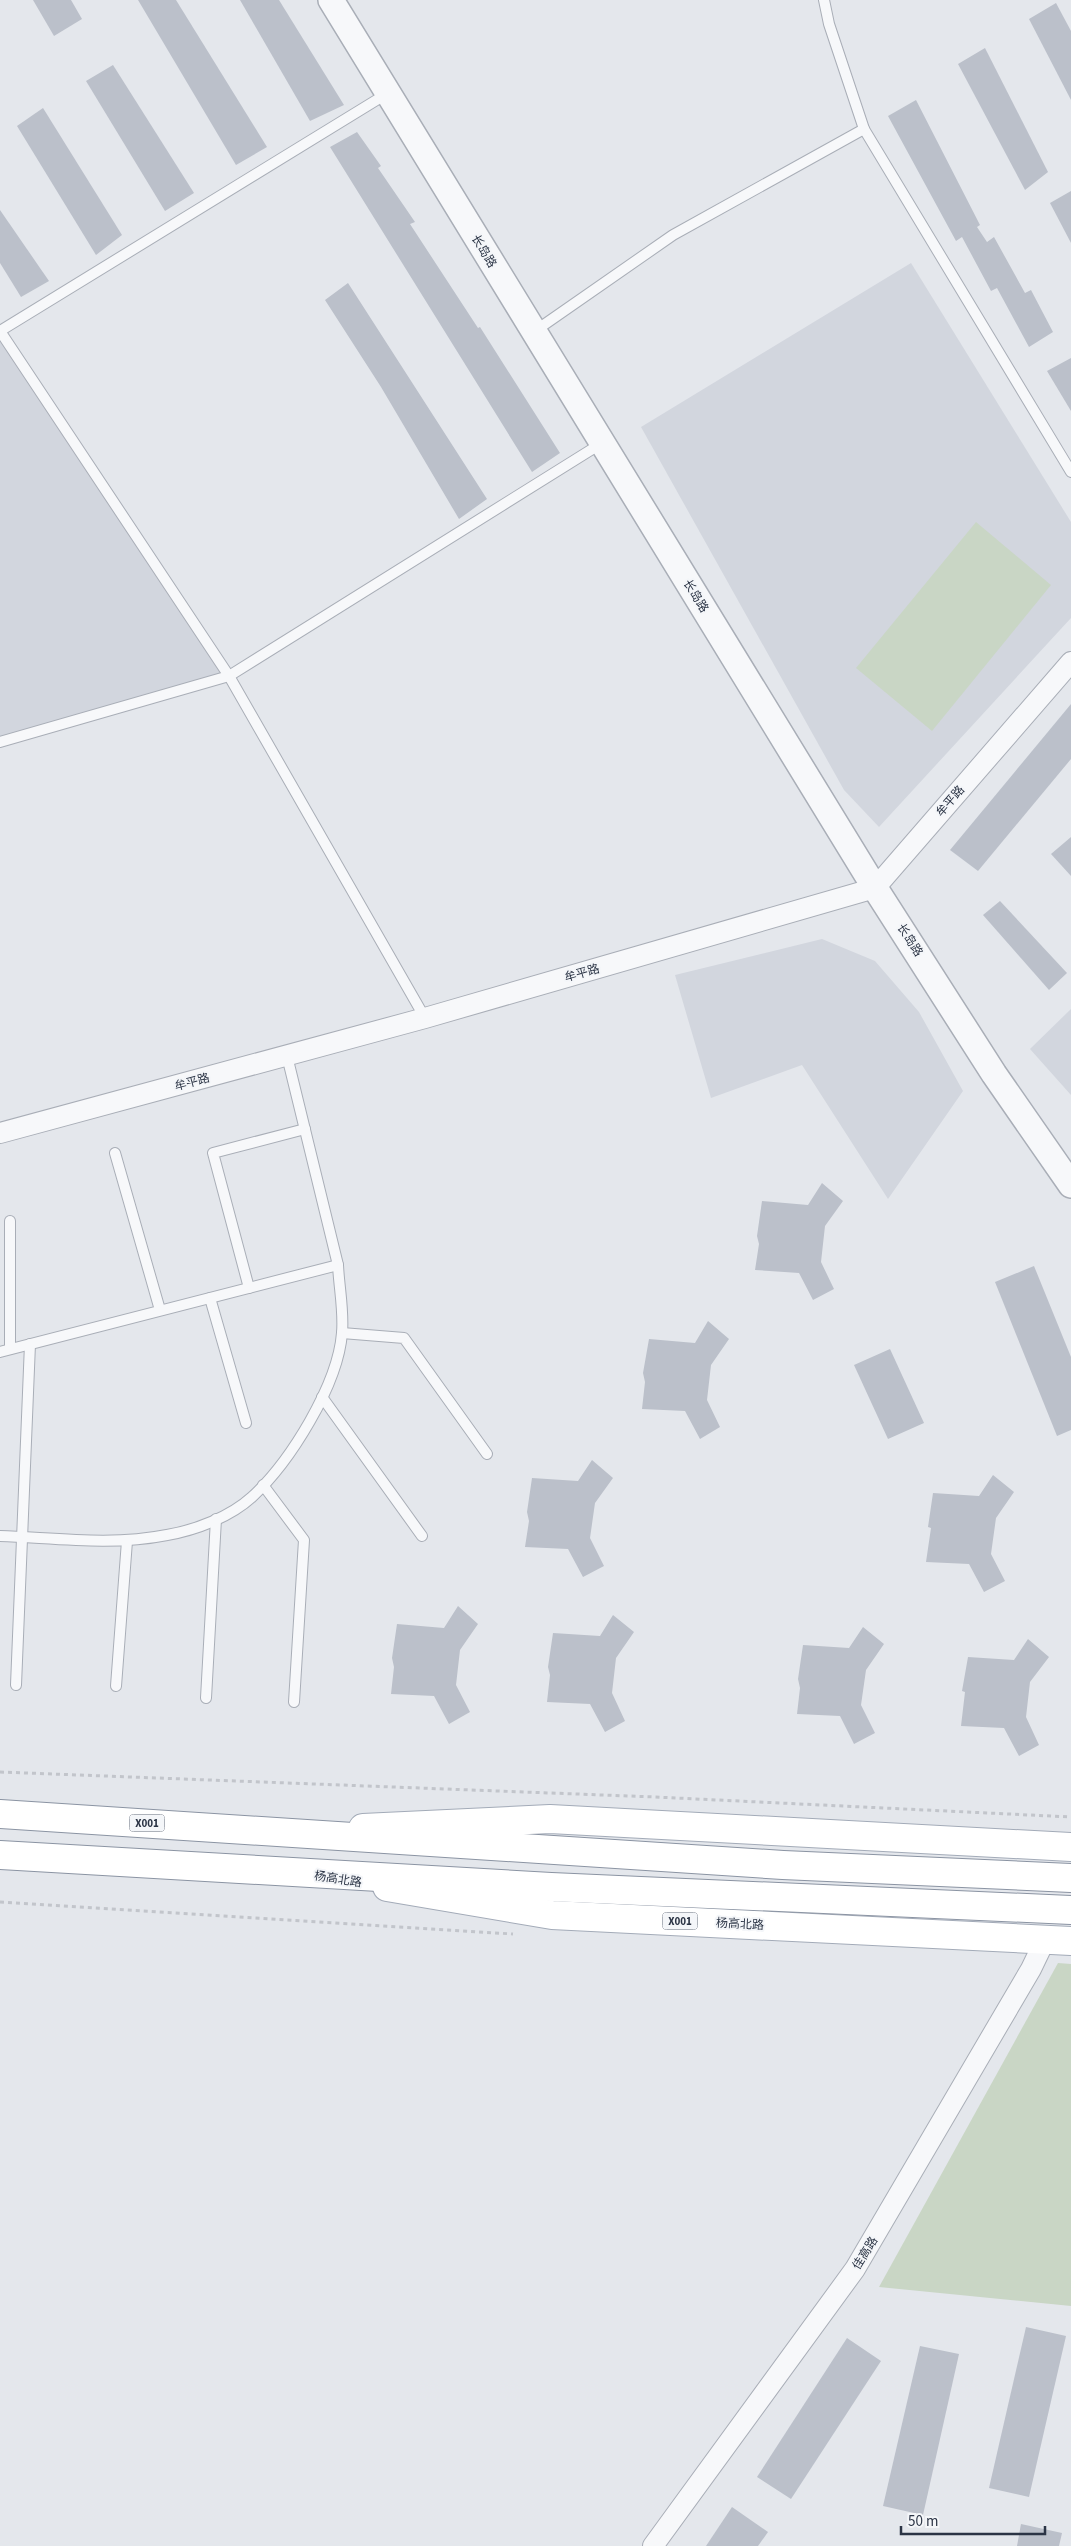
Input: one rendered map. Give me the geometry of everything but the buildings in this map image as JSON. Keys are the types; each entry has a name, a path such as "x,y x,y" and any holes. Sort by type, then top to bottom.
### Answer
{"main road":[{"name":"X001","path":"0,1814 783,1865 1071,1878"},
{"name":"X001","path":"294,1832 550,1819 1071,1847"},
{"name":"杨高北路","path":"0,1855 551,1887 1071,1910"},
{"name":"杨高北路","path":"291,1872 552,1915 1058,1940"}],"street":[{"name":"长岛路","path":"331,0 875,888 994,1074 1071,1185"},
{"name":"牟平路","path":"0,1133 425,1018 875,888 1071,662"},
{"name":"佳高路","path":"653,2546 855,2269 1034,1964 1058,1940"}],"lane":[{"path":"824,0 829,24 864,129 1071,472"},
{"path":"388,93 0,331 229,676 425,1018"},
{"path":"534,332 673,235 864,129"},
{"path":"0,742 229,676 602,443"},
{"path":"0,1536 127,1541 194,1529 236,1509 263,1485 281,1465 310,1421 333,1376 342,1333 338,1265 287,1056"},
{"path":"249,1288 213,1153 305,1130"},
{"path":"115,1153 160,1310"},
{"path":"10,1221 5,1350 338,1265"},
{"path":"210,1298 246,1423"},
{"path":"342,1333 404,1338 487,1454"},
{"path":"16,1685 30,1344"},
{"path":"322,1397 422,1536"},
{"path":"263,1485 304,1540 294,1702"},
{"path":"206,1698 216,1519"},
{"path":"116,1686 127,1541"}],"path":[{"path":"0,1772 655,1796 1071,1816"}],"shaded area":[{"path":"911,263 1071,522 1071,618 879,827 844,790 641,427"},
{"path":"0,330 229,676 0,742"},
{"path":"822,939 875,961 919,1012 963,1091 888,1199 802,1065 711,1098 675,975"},
{"path":"1071,1009 1071,1095 1030,1049"}],"green space":[{"path":"976,522 1051,585 932,731 856,668"},
{"path":"1058,1963 1071,1964 1071,2306 879,2287"}]}
